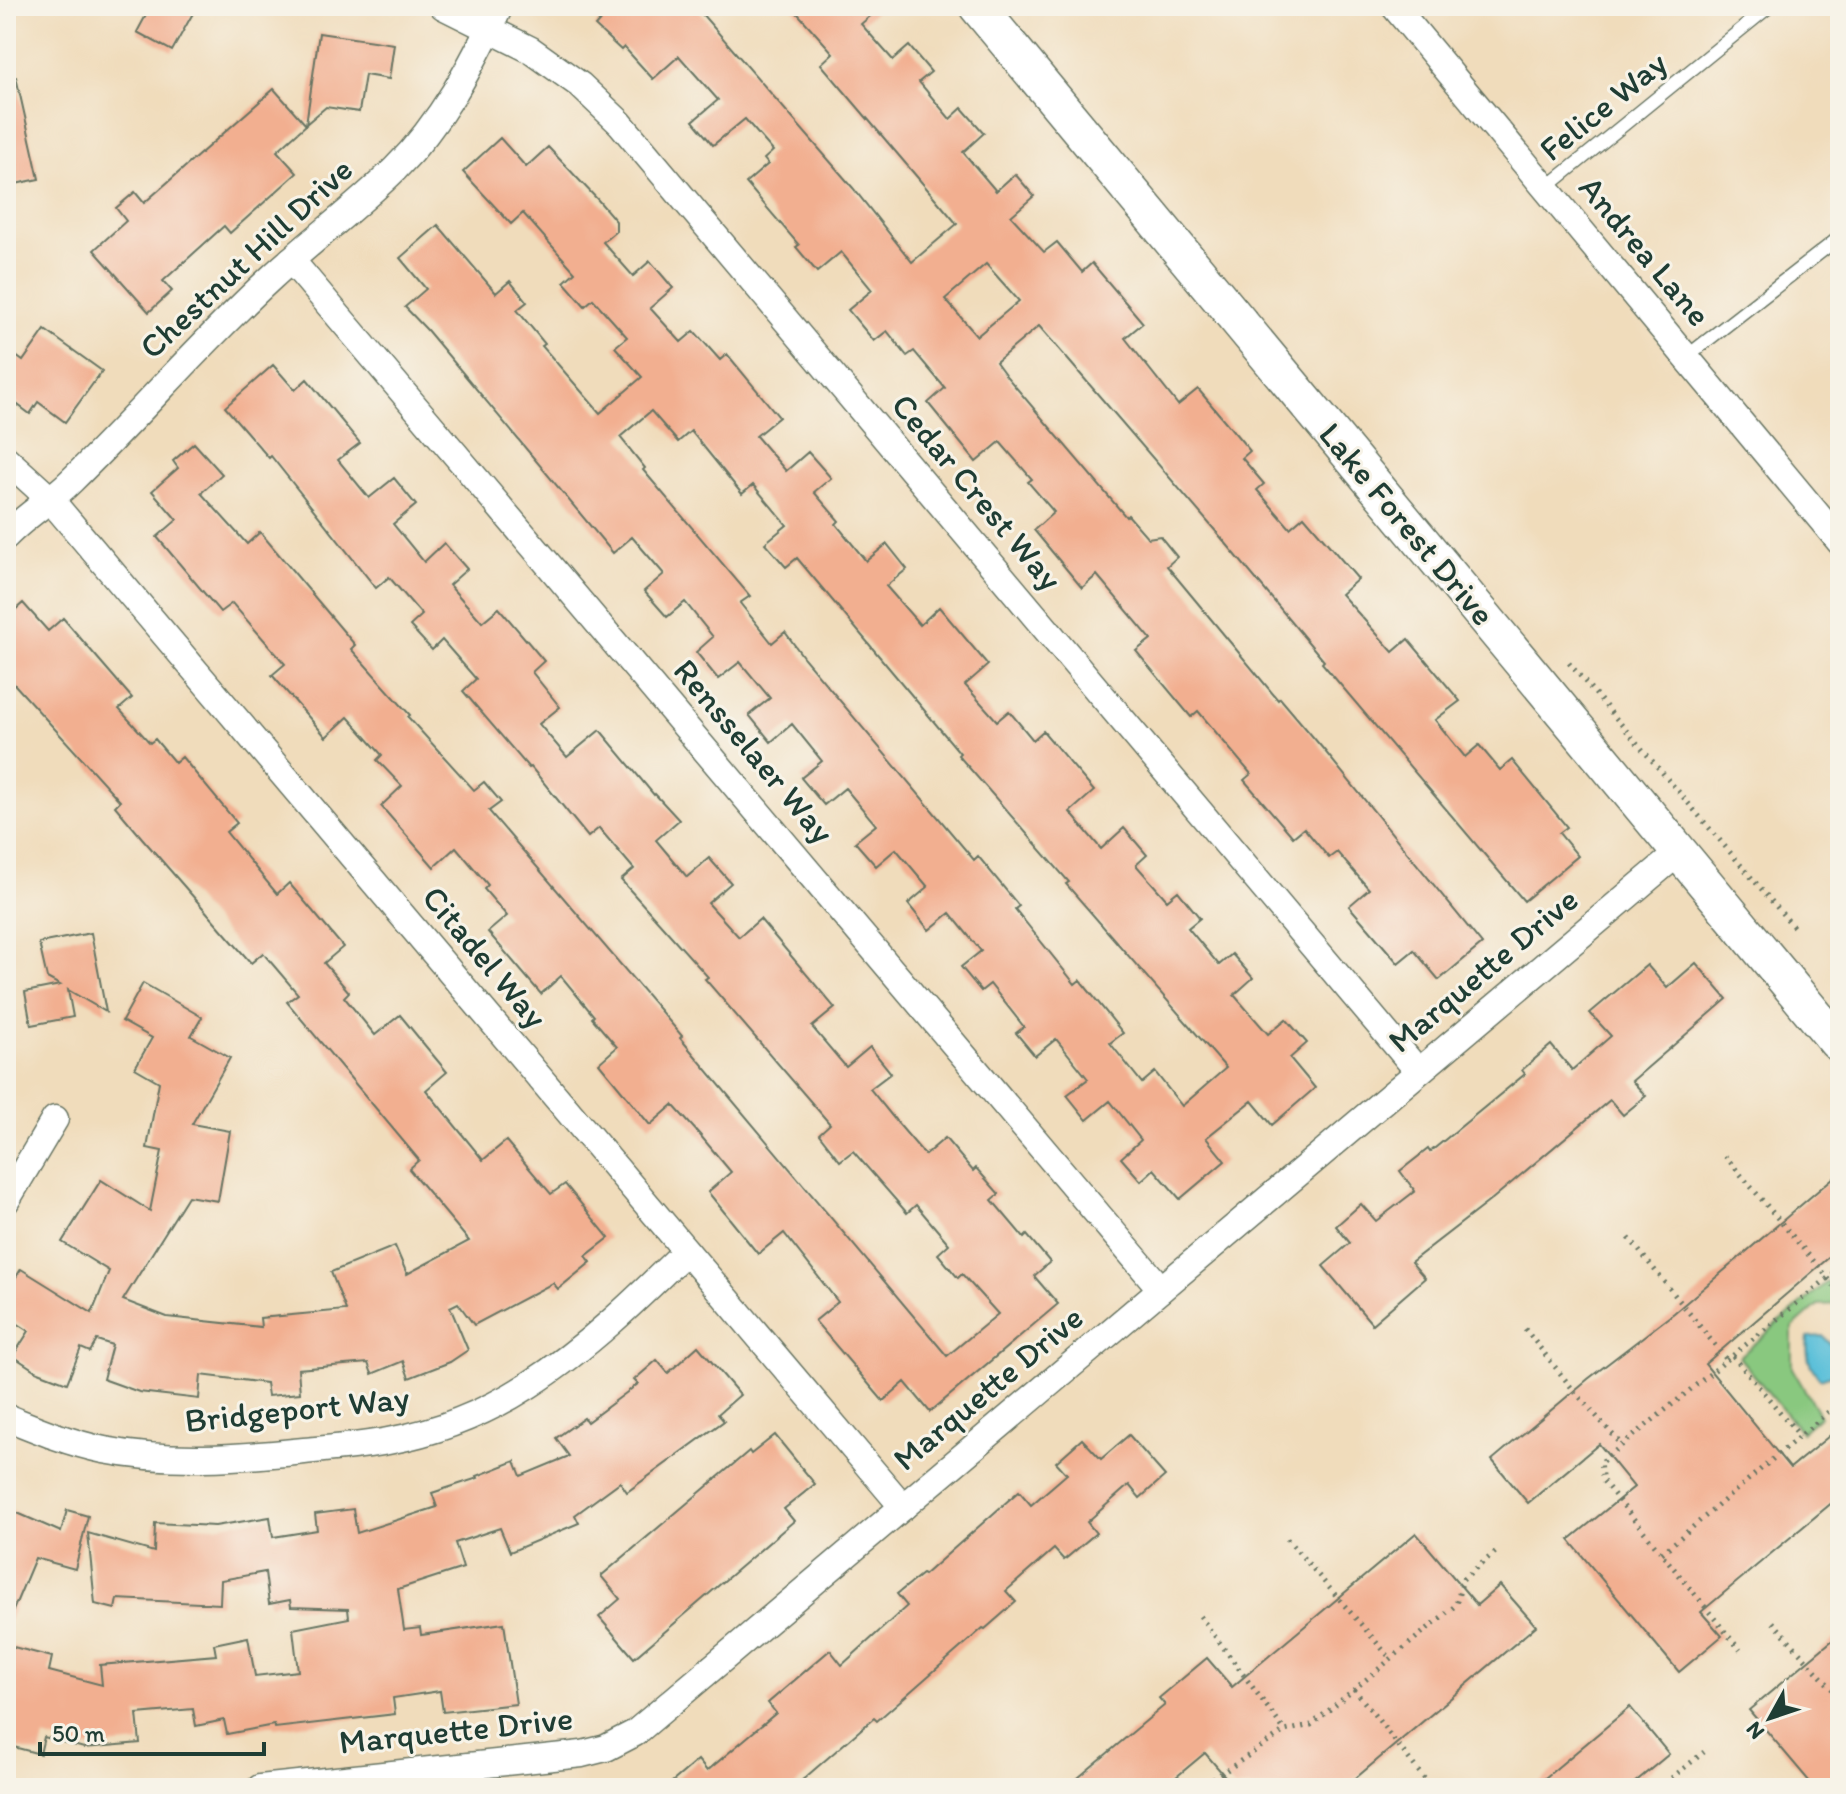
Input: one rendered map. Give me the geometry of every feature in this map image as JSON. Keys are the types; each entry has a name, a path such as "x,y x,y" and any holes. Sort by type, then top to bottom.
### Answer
{"street":[{"name":"Cedar Crest Way","path":"443,6 495,17 531,50 580,85 620,123 1418,1071"},
{"name":"Lake Forest Drive","path":"977,6 1837,1042"},
{"name":"Andrea Lane","path":"1394,6 1686,357 1836,529"},
{"name":"Chestnut Hill Drive","path":"6,536 26,515 69,484 181,365 291,260 395,169 434,124 463,81 495,17"},
{"name":"Rensselaer Way","path":"291,260 1161,1289"},
{"name":"Citadel Way","path":"6,459 49,498 903,1507"},
{"name":"Marquette Drive","path":"260,1788 307,1786 582,1754 606,1748 635,1733 1678,853"},
{"path":"6,1201 55,1119"},
{"name":"Bridgeport Way","path":"6,1417 104,1450 170,1459 237,1458 388,1441 437,1428 484,1410 528,1386 627,1308 686,1251"}],"lane":[{"name":"Felice Way","path":"1545,188 1770,6"},
{"path":"1686,357 1840,237"}],"path":[{"path":"1725,1156 1840,1293"},
{"path":"1629,1238 1800,1436"},
{"path":"1740,1650 1603,1481 1600,1463 1840,1268"},
{"path":"1525,1329 1622,1445"},
{"path":"1662,1553 1840,1402"},
{"path":"1287,1539 1391,1659"},
{"path":"1202,1787 1285,1731 1311,1725 1456,1605 1463,1579 1498,1550"},
{"path":"1200,1616 1285,1731"},
{"path":"1773,1622 1840,1698"},
{"path":"1354,1689 1431,1787"},
{"path":"1659,1788 1704,1752"}],"green space":[{"path":"1827,1282 1840,1295 1840,1304 1818,1305 1792,1328 1792,1368 1820,1416 1801,1432 1739,1357"}],"water":[{"path":"1823,1336 1834,1348 1832,1375 1820,1379 1810,1364 1807,1343 1808,1337"}],"building":[{"path":"151,6 197,6 172,51 137,32"},
{"path":"613,6 695,6 853,188 912,262 957,224 821,64 833,53 791,6 882,6 861,24 893,60 909,46 931,72 919,82 950,119 962,108 984,133 963,152 996,191 1015,174 1034,196 1011,216 1044,252 1057,242 1082,272 1092,263 1143,323 1125,338 1178,405 1198,389 1250,451 1242,458 1264,484 1257,490 1290,528 1304,516 1358,579 1341,594 1393,652 1408,639 1460,701 1435,720 1465,757 1479,745 1500,770 1512,760 1567,827 1559,833 1578,856 1524,901 1322,663 1324,661 1219,535 1039,326 996,362 1126,517 1128,515 1148,538 1160,536 1177,557 1167,566 1278,700 1280,698 1324,750 1482,944 1439,980 1414,950 1398,963 1349,906 1369,889 1337,852 1329,858 1304,828 1293,837 1244,780 1251,774 1198,711 1191,717 1136,651 1151,639 1097,575 1082,588 1034,530 1054,512 1028,482 1032,479 1000,442 976,462 928,403 945,388 914,351 907,356 887,331 874,341 848,310 872,290 841,252 817,272 796,247 799,245 746,183 768,164 764,159 773,151 745,119 713,145 693,121 718,100 679,56 653,79 624,47 621,50 595,26","holes":["986,264 1019,301 977,336 945,299"]},
{"path":"319,33 394,44 389,79 365,75 359,112 326,107 306,124"},
{"path":"16,77 39,179 6,186 6,78"},
{"path":"274,89 306,125 277,151 297,173 230,233 224,226 163,281 172,291 149,312 94,250 126,221 116,208 135,192 144,203"},
{"path":"500,138 526,167 548,147 616,221 616,231 603,242 633,276 650,261 673,288 650,308 681,342 694,331 720,360 727,354 779,417 756,436 786,471 808,452 831,478 814,492 839,521 836,524 866,561 887,544 907,569 886,586 920,625 939,607 988,665 965,685 997,721 1009,711 1033,740 1043,731 1094,791 1070,812 1101,849 1124,828 1147,855 1136,865 1167,900 1178,891 1200,918 1188,928 1219,965 1232,954 1253,978 1234,995 1268,1034 1286,1019 1307,1043 1290,1058 1315,1088 1272,1125 1252,1101 1206,1138 1225,1161 1180,1199 1154,1169 1141,1181 1121,1158 1141,1140 1110,1101 1087,1120 1067,1095 1088,1079 1056,1039 1035,1056 1016,1033 1024,1027 990,984 981,991 961,967 981,951 950,913 929,930 908,904 928,887 896,849 876,866 855,842 876,825 845,788 824,805 801,778 822,761 792,724 771,742 749,715 770,698 740,662 718,679 696,652 713,637 685,602 667,617 644,591 664,574 632,537 613,553 405,307 426,289 400,258 438,225 496,293 510,281 527,302 517,310 545,344 542,346 600,413 642,377 615,347 627,337 593,299 585,306 564,282 575,272 523,213 511,224 463,172","holes":["651,411 678,442 691,431 742,494 753,485 787,525 765,543 786,567 797,558 960,753 958,755 1069,882 1066,884 1226,1068 1182,1106 1155,1072 1142,1083 1110,1043 1123,1033 1080,980 1075,984 1015,909 1019,906 978,856 974,860 785,632 772,643 740,603 750,596 643,470 645,468 620,437"]},
{"path":"45,330 102,371 65,422 38,402 30,414 6,396 6,349 23,361"},
{"path":"273,365 295,390 307,379 360,443 338,460 369,498 394,478 416,505 393,524 424,562 444,543 467,569 449,585 482,622 499,608 544,661 532,672 560,707 539,724 567,757 600,730 679,820 656,840 687,877 709,858 731,883 708,903 739,937 760,919 835,1008 812,1027 846,1067 870,1047 891,1073 870,1089 896,1121 925,1155 945,1138 973,1171 976,1168 999,1194 992,1200 1024,1238 1027,1235 1050,1262 1034,1276 1058,1304 930,1412 905,1382 883,1401 815,1321 838,1302 784,1233 758,1254 708,1192 731,1172 700,1135 673,1105 650,1125 599,1063 617,1047 561,976 541,994 488,932 507,916 484,889 488,885 456,847 434,867 381,806 402,786 377,760 382,755 348,717 326,737 272,675 285,664 232,603 220,612 157,537 177,520 152,491 178,468 173,461 194,443 222,474 201,493 247,544 260,532 355,645 351,649 410,715 408,717 474,790 484,782 501,802 489,811 682,1036 680,1038 947,1356 998,1314 962,1274 958,1278 938,1254 949,1244 916,1205 907,1213 853,1151 840,1161 819,1134 830,1124 705,979 708,977 621,880 634,869 599,828 588,837 463,691 476,679 442,640 432,650 410,626 422,615 389,577 376,588 271,456 269,458 225,407"},
{"path":"23,603 48,631 63,618 132,698 119,709 150,743 155,739 175,763 182,757 237,823 226,832 277,894 289,883 343,947 324,963 349,992 344,997 375,1035 400,1015 447,1072 426,1090 483,1160 506,1141 551,1194 565,1184 609,1238 586,1256 591,1262 558,1289 553,1283 474,1325 458,1303 450,1307 468,1350 450,1362 409,1378 403,1361 372,1374 368,1363 298,1369 300,1393 268,1396 266,1383 201,1375 199,1399 139,1392 103,1379 112,1345 97,1340 90,1352 81,1348 67,1383 36,1371 13,1356 29,1331 6,1316 6,1293 21,1269 92,1313 109,1271 62,1242 101,1180 150,1211 162,1151 147,1148 159,1082 135,1068 152,1038 122,1021 143,983 202,1017 191,1036 230,1058 192,1124 230,1131 218,1201 188,1196 123,1300 167,1317 261,1327 260,1318 346,1310 331,1272 395,1246 407,1274 469,1241 409,1169 419,1160 287,1002 298,994 263,953 251,963 115,806 120,801 6,675 6,618"},
{"path":"91,933 106,1012 68,990 73,1017 31,1025 25,992 60,985 47,978 39,943"},
{"path":"1696,963 1727,999 1632,1081 1646,1096 1623,1115 1610,1100 1491,1200 1411,1262 1425,1278 1372,1324 1323,1266 1350,1243 1336,1226 1361,1204 1376,1221 1415,1191 1400,1171 1428,1149 1430,1152 1525,1074 1522,1070 1551,1045 1572,1070 1611,1036 1590,1013 1647,965 1667,988"},
{"path":"1840,1172 1840,1248 1705,1364 1790,1468 1840,1427 1840,1496 1701,1612 1722,1636 1679,1672 1569,1540 1634,1487 1599,1444 1528,1503 1492,1460 1588,1379 1674,1313"},
{"path":"698,1346 740,1395 718,1414 724,1421 627,1492 620,1482 575,1515 579,1523 510,1552 500,1528 455,1543 463,1568 398,1589 404,1630 420,1628 421,1635 504,1623 516,1704 443,1712 440,1691 393,1698 395,1714 275,1728 274,1725 227,1734 224,1720 196,1726 193,1709 137,1714 140,1743 84,1748 44,1737 40,1754 6,1745 6,1645 52,1657 49,1671 102,1685 100,1665 216,1655 214,1644 248,1637 255,1676 298,1671 293,1629 349,1618 348,1609 291,1607 290,1600 269,1604 265,1572 221,1580 220,1604 117,1599 115,1609 95,1604 88,1533 154,1552 155,1523 215,1526 270,1517 273,1537 317,1530 315,1514 353,1509 357,1533 437,1507 432,1493 478,1478 515,1461 521,1476 569,1456 556,1438 584,1418 587,1422 638,1384 634,1380 657,1360 668,1373"},
{"path":"775,1435 815,1484 784,1509 794,1521 634,1658 599,1617 620,1599 601,1576 749,1451 751,1454"},
{"path":"1129,1435 1165,1476 1140,1498 1129,1485 1087,1522 1096,1533 1064,1560 1054,1549 1006,1591 1016,1602 793,1788 665,1788 698,1760 707,1771 776,1713 768,1703 830,1650 842,1665 907,1606 897,1594 924,1575 1019,1491 1031,1505 1067,1474 1056,1462 1082,1439 1101,1459"},
{"path":"6,1508 61,1532 67,1510 88,1516 75,1569 35,1558 6,1627"},
{"path":"1416,1533 1477,1605 1500,1585 1536,1626 1344,1788 1235,1788 1205,1753 1163,1788 1066,1788 1165,1705 1159,1698 1207,1658 1232,1687"},
{"path":"1840,1634 1840,1778 1828,1788 1815,1788 1749,1710"},
{"path":"1630,1707 1669,1754 1628,1788 1533,1788"}]}
